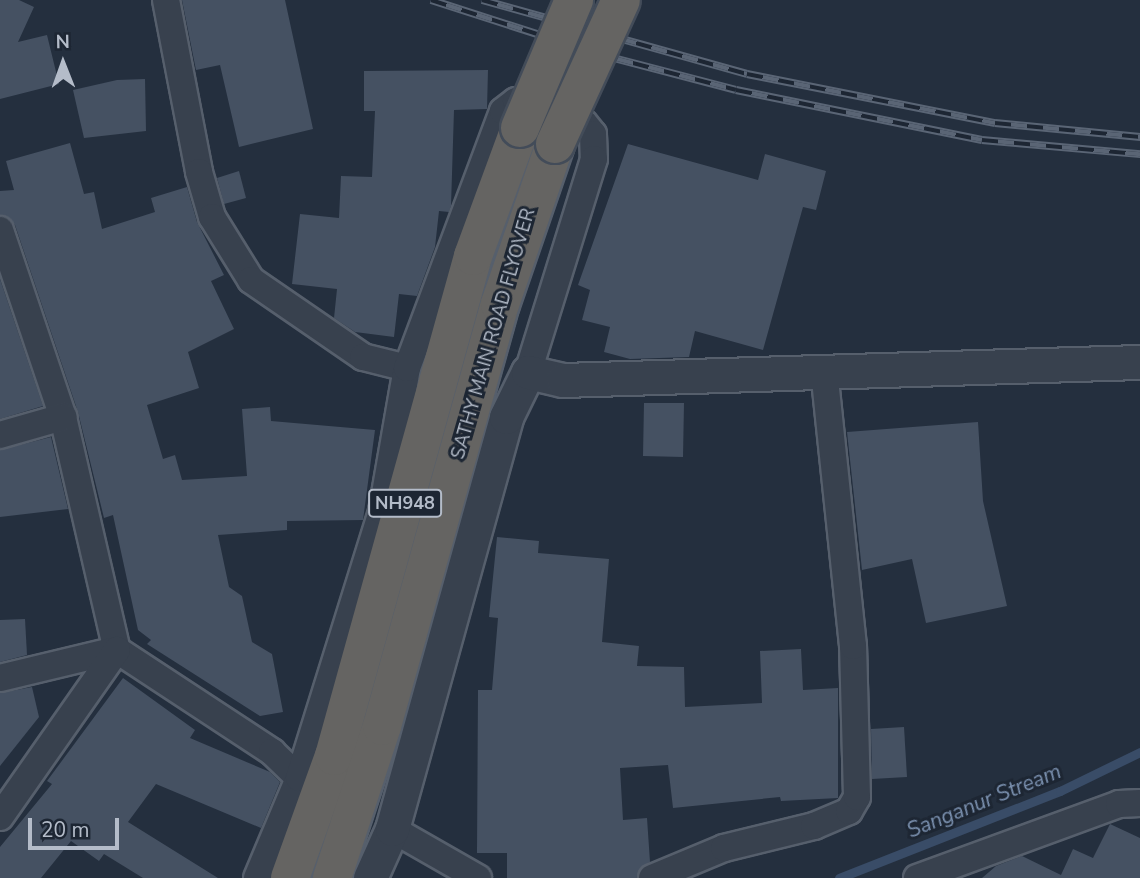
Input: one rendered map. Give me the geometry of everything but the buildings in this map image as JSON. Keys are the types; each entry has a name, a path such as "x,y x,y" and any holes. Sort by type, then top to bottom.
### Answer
{"highway":[{"name":"SATHY MAIN ROAD FLYOVER","path":"290,878 334,756 473,256 520,128 574,0"},
{"name":"SATHY MAIN ROAD FLYOVER","path":"332,878 382,726 497,317 540,179 621,0"}],"street":[{"path":"166,0 198,172 212,217 251,280 363,357 407,368"},
{"path":"257,878 299,778 382,511 407,368 503,111 516,101 584,123 593,134 594,159 528,372 506,417 392,829 370,878"},
{"path":"0,230 63,417 117,650 272,752 299,778"},
{"path":"528,372 563,380 1140,362"},
{"path":"652,878 724,848 814,826 849,811 858,797 853,646 824,372"},
{"path":"0,435 63,417"},
{"path":"0,678 117,650"},
{"path":"0,817 117,650"},
{"path":"917,878 1119,803 1140,803"},
{"path":"392,829 478,878"}],"waterway":[{"name":"Sanganur Stream","path":"839,878 1060,791 1140,752"}],"railway":[{"path":"431,0 602,55 736,90 982,140 1140,154"},
{"path":"482,0 747,74 995,123 1140,137"}]}
